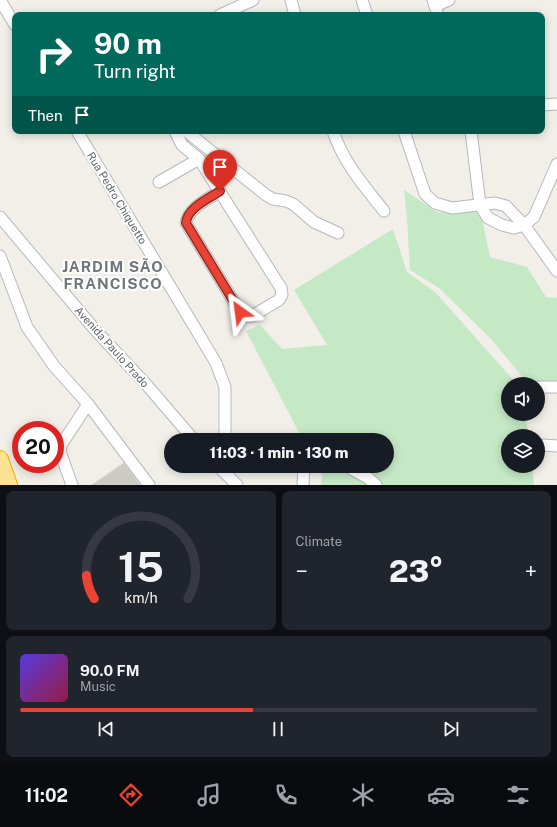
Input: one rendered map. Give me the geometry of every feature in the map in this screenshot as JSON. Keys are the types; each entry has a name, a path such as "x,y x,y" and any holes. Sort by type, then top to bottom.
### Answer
{"highway":[{"path":"0,459 9,485"}],"street":[{"path":"0,0 12,20"},
{"path":"226,12 253,0"},
{"path":"291,0 294,12"},
{"path":"362,0 366,12"},
{"path":"436,7 449,0"},
{"path":"545,105 557,104"},
{"name":"Rua Pedro Chiquetto","path":"79,134 216,363 225,387 223,433"},
{"path":"176,134 182,145 199,159 220,191 281,288 282,294 279,300 252,316 245,316 240,312 186,223 187,217 192,211 220,191"},
{"path":"190,134 266,195 273,199 282,200 293,204 314,222 338,233"},
{"path":"334,134 341,152 354,173 384,211"},
{"path":"405,134 424,194 435,203 452,208 503,204 524,225 557,271"},
{"path":"471,134 480,205 488,218 502,225 514,228 524,225 534,217 557,164"},
{"path":"159,182 199,159"},
{"name":"Avenida Paulo Prado","path":"0,217 97,332 145,383 188,433"},
{"path":"0,256 27,327 54,366 88,404 149,485"},
{"path":"545,387 557,387"},
{"path":"72,485 60,452 61,445 88,404"},
{"path":"545,445 557,446"},
{"path":"229,473 237,485"},
{"path":"303,485 304,473"},
{"path":"357,473 376,485"}],"green space":[{"path":"404,190 437,212 460,214 480,209 490,257 527,267 546,297 557,298 557,382 545,383 545,377 522,377 492,340 439,288 410,270"},
{"path":"393,229 407,272 435,292 511,377 501,377 501,421 526,421 528,429 501,429 501,473 533,473 534,485 321,485 322,476 320,473 394,473 394,433 299,433 246,331 260,325 282,349 327,345 294,290"}],"building":[{"path":"124,463 140,485 92,485"}],"district":[{"name":"JARDIM SÃO FRANCISCO","path":"113,276"}],"route":[{"path":"220,191 192,211 187,217 186,223 240,312"}]}
